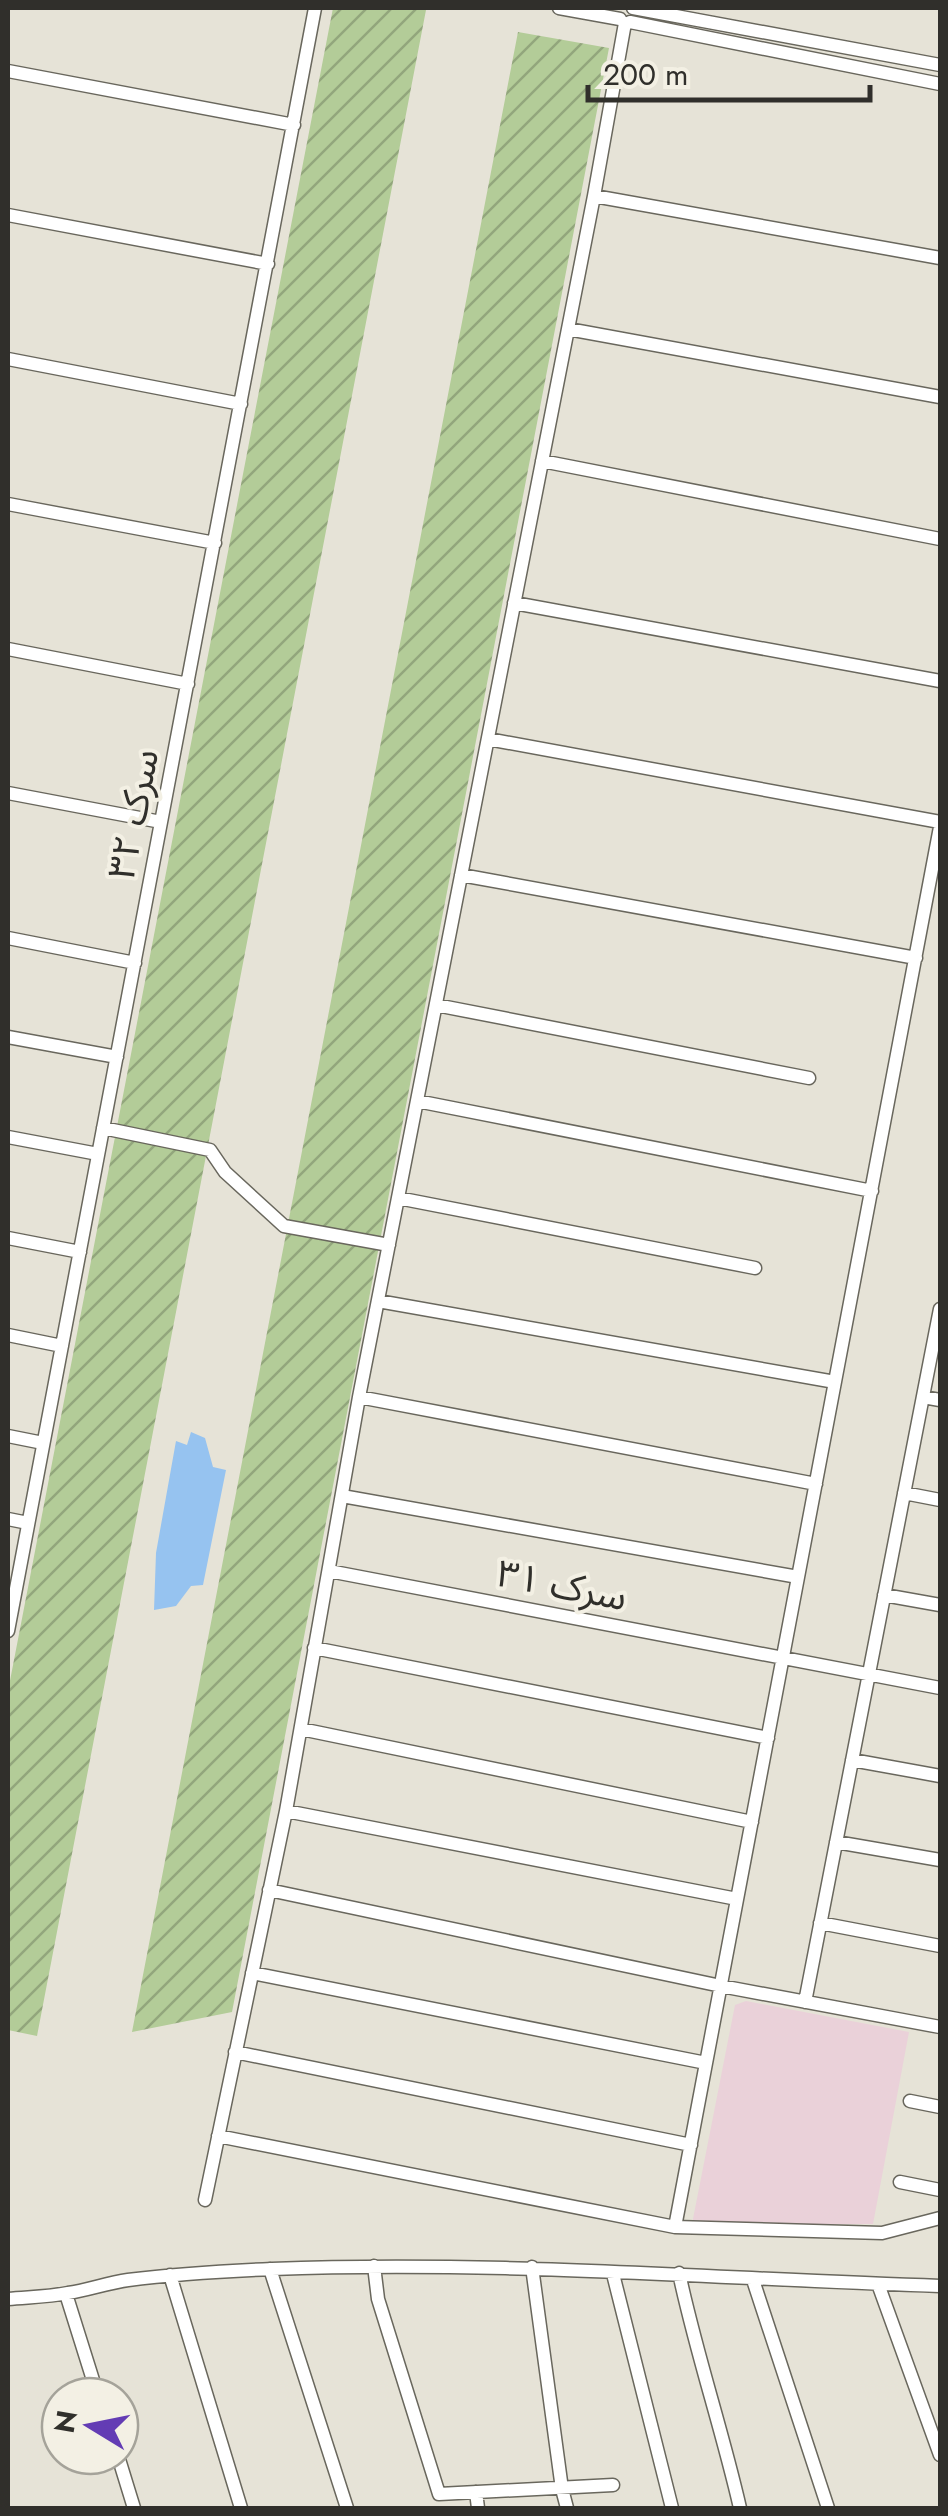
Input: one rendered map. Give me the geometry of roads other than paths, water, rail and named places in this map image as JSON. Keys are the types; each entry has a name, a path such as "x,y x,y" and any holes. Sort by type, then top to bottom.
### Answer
{"street":[{"name":"سرک ۳۲","path":"8,1631 10,1603 316,8"},
{"path":"560,8 627,15 940,65"},
{"path":"627,15 940,84"},
{"path":"205,2200 286,1811 359,1396 627,15"},
{"path":"8,71 294,125"},
{"path":"594,196 940,258"},
{"path":"8,215 268,264"},
{"path":"568,329 940,397"},
{"path":"8,359 241,404"},
{"path":"542,461 940,539"},
{"path":"8,504 215,543"},
{"path":"514,603 940,681"},
{"path":"8,649 188,684"},
{"path":"488,739 940,824 675,2226"},
{"path":"8,793 162,822"},
{"path":"461,875 916,958"},
{"path":"8,938 135,963"},
{"path":"436,1005 809,1078"},
{"path":"8,1037 117,1057"},
{"path":"417,1101 872,1191"},
{"path":"103,1128 210,1150 225,1172 284,1226 388,1246"},
{"path":"8,1137 98,1154"},
{"path":"398,1198 756,1268"},
{"path":"8,1238 80,1252"},
{"path":"378,1302 835,1382"},
{"path":"804,2002 940,1309"},
{"path":"8,1335 62,1346"},
{"path":"359,1396 816,1484"},
{"path":"923,1397 940,1400"},
{"path":"8,1436 43,1444"},
{"path":"904,1493 940,1500"},
{"path":"342,1496 798,1577"},
{"path":"8,1518 28,1522"},
{"name":"سرک ۳۱","path":"329,1570 940,1688"},
{"path":"884,1595 940,1604"},
{"path":"314,1648 768,1738"},
{"path":"301,1729 752,1822"},
{"path":"852,1760 940,1776"},
{"path":"286,1811 738,1900"},
{"path":"836,1842 940,1860"},
{"path":"269,1890 721,1986 940,2026"},
{"path":"820,1923 940,1946"},
{"path":"252,1972 706,2063"},
{"path":"236,2052 691,2145"},
{"path":"910,2102 940,2107"},
{"path":"218,2136 675,2226 882,2233 940,2218"},
{"path":"900,2182 940,2190"},
{"path":"374,2266 378,2299 439,2494 613,2485"},
{"path":"8,2299 66,2294 170,2275 374,2266 532,2266 613,2274 679,2273 752,2280 940,2286"},
{"path":"532,2266 567,2508"},
{"path":"270,2269 347,2508"},
{"path":"679,2273 740,2508"},
{"path":"613,2274 672,2508"},
{"path":"170,2275 240,2508"},
{"path":"752,2280 828,2508"},
{"path":"878,2284 940,2455"},
{"path":"66,2294 92,2376"},
{"path":"124,2476 134,2508"},
{"path":"476,2492 478,2508"}],"water":[{"path":"191,1432 205,1438 213,1467 226,1470 203,1585 191,1586 176,1606 154,1610 156,1553 176,1441 187,1445"}]}
